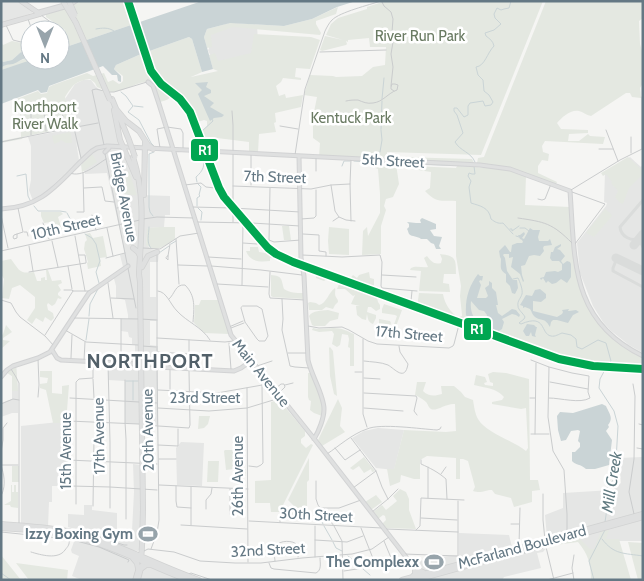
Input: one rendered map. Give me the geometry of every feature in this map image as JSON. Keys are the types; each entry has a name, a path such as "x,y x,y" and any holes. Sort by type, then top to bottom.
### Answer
{"highway":[{"path":"63,1 76,23 128,140 144,195"},
{"path":"73,1 111,100"},
{"path":"115,109 120,140 140,189"},
{"path":"115,109 139,131 145,141 154,149"},
{"path":"118,147 120,140"},
{"path":"140,282 138,247 142,240 144,219 145,141"},
{"path":"145,150 154,149"},
{"path":"134,157 144,219 138,247 140,258"},
{"path":"138,247 142,267 138,303 140,319 143,489 142,559"},
{"path":"142,267 148,256 157,251"},
{"path":"142,559 145,530 143,511"},
{"name":"McFarland Boulevard","path":"422,578 427,573 498,557 643,516"},
{"path":"1,526 53,528 77,533 105,542 188,578 199,580"},
{"path":"134,555 140,551 142,546"},
{"path":"144,551 151,563"},
{"name":"McFarland Boulevard","path":"402,580 422,578 459,566 520,551"},
{"path":"134,555 140,568 151,563"},
{"path":"415,568 420,572 427,573"},
{"path":"414,578 415,568"},
{"path":"428,580 432,575"}],"main road":[{"path":"23,1 35,13"},
{"path":"35,13 68,6 73,1"},
{"path":"3,24 73,1"},
{"path":"46,12 44,16 46,18"},
{"name":"Main Avenue","path":"148,82 153,86 167,127 228,328 235,341 422,578"},
{"path":"104,145 109,148 124,148"},
{"path":"1,209 18,207 34,202 42,197 82,159 104,145 145,150"},
{"path":"105,152 109,148"},
{"name":"5th Street","path":"154,149 495,166 510,169 569,191"},
{"path":"297,156 308,354 310,368 324,409 314,439"},
{"path":"569,191 577,275 585,298 600,324 628,349 643,356"},
{"path":"1,377 17,364 38,358 50,352 92,291 128,266"},
{"path":"53,348 59,360 170,368 231,371 238,370 251,361"},
{"path":"136,580 142,559"}],"street":[{"path":"297,156 299,129 307,82 326,30 334,18 381,1 391,12 393,17 391,54 393,68 390,93"},
{"path":"32,20 35,13 48,20"},
{"path":"3,24 13,40 20,42"},
{"path":"319,52 386,50"},
{"path":"346,101 354,100 372,104 381,100 398,88 391,80"},
{"name":"Bridge Avenue","path":"136,308 138,303 135,299 92,90 96,88 114,92 148,82"},
{"path":"391,86 395,84"},
{"path":"569,191 618,161 642,149 642,97"},
{"path":"31,135 31,110 59,104 65,129"},
{"path":"43,107 46,119 46,132"},
{"path":"232,111 233,222"},
{"path":"1,142 99,123"},
{"path":"280,126 299,129"},
{"path":"74,127 82,159"},
{"path":"161,149 157,129 167,127 180,128 182,131 183,150"},
{"path":"606,130 618,161"},
{"path":"631,137 632,154"},
{"path":"599,149 614,150"},
{"path":"251,154 251,186"},
{"path":"316,157 316,171"},
{"path":"351,158 351,221"},
{"path":"69,172 73,174 83,173 106,159"},
{"path":"77,212 84,212 83,173"},
{"path":"184,185 200,183 206,187 218,189 229,208"},
{"path":"538,199 545,199 551,183"},
{"name":"7th Street","path":"233,186 316,189 331,185 350,184"},
{"path":"331,185 334,211 338,217 355,221"},
{"path":"270,187 270,241 301,240"},
{"path":"83,188 102,188 106,201 115,202"},
{"path":"301,219 314,218 317,215 316,189"},
{"name":"5th Street","path":"569,191 605,204 574,245"},
{"path":"18,207 23,232"},
{"path":"116,208 124,207"},
{"path":"191,207 300,212"},
{"path":"1,215 9,249"},
{"path":"92,215 96,230"},
{"name":"10th Street","path":"1,251 162,216 195,220 301,226"},
{"path":"333,221 338,217"},
{"path":"518,218 549,224 574,245"},
{"path":"43,223 51,240 58,267"},
{"path":"242,285 243,223"},
{"path":"107,228 113,256"},
{"path":"17,234 27,232 28,236"},
{"path":"138,247 157,251 182,235 200,233"},
{"path":"301,234 319,235 319,251 326,252 326,257"},
{"path":"75,235 85,291"},
{"path":"176,238 180,285"},
{"path":"168,256 170,243"},
{"path":"242,243 258,244"},
{"path":"29,245 33,271"},
{"name":"20th Avenue","path":"151,549 158,528 159,490 157,251"},
{"path":"106,258 126,253"},
{"path":"29,272 86,263 85,255 79,255"},
{"path":"301,255 326,257 380,256 382,262 382,288 417,291"},
{"path":"207,256 242,259"},
{"path":"178,265 242,268 304,276"},
{"path":"44,336 72,291 68,266"},
{"path":"270,271 270,298 306,300"},
{"path":"382,275 416,277"},
{"path":"107,279 113,318"},
{"path":"215,284 269,287"},
{"path":"169,300 180,285"},
{"path":"180,285 185,285 192,294 194,303 193,323"},
{"path":"64,290 92,291"},
{"path":"411,300 412,290"},
{"path":"157,291 163,292 178,312 193,323 210,341"},
{"path":"110,298 135,299"},
{"path":"282,299 282,330 291,367 310,368"},
{"path":"1,300 11,303 20,317 44,336 53,348"},
{"path":"241,306 257,306 262,309 268,339 262,342 259,341 245,322 241,306"},
{"path":"73,318 157,320"},
{"path":"121,318 121,364"},
{"name":"17th Street","path":"307,326 319,328 342,327 375,344 452,347 461,318"},
{"path":"228,328 245,322"},
{"path":"65,330 85,341 157,347"},
{"path":"71,361 72,334"},
{"path":"157,338 235,341"},
{"path":"363,338 363,408 367,428"},
{"path":"68,420 189,428 189,340"},
{"path":"84,362 85,341"},
{"path":"229,342 231,371"},
{"path":"363,361 385,364 398,372 404,372 408,364 400,352 399,346"},
{"path":"157,352 189,354"},
{"path":"288,353 308,354"},
{"path":"38,358 40,385 38,397"},
{"path":"531,360 549,367 589,376 588,389 590,398 585,401 548,398"},
{"path":"256,367 272,361"},
{"path":"93,362 94,399"},
{"path":"535,434 536,362"},
{"name":"17th Avenue","path":"108,363 110,508"},
{"path":"549,367 548,417 553,452 564,470 567,536"},
{"path":"10,368 19,383 19,527"},
{"path":"170,368 170,390"},
{"path":"355,372 363,372"},
{"path":"76,398 77,380 80,378 93,378"},
{"path":"363,378 380,380"},
{"path":"125,380 126,519"},
{"path":"549,382 588,389"},
{"path":"158,390 217,394 270,383"},
{"path":"274,389 282,383 285,386"},
{"path":"278,394 285,386 293,383"},
{"path":"633,384 635,396 634,459 629,492 635,518"},
{"path":"248,466 257,467 263,461 262,385"},
{"name":"26th Avenue","path":"247,388 248,563"},
{"path":"363,393 415,396 417,398 414,409 417,416"},
{"path":"70,398 158,403"},
{"name":"15th Avenue","path":"76,398 76,504"},
{"name":"23rd Street","path":"158,408 209,411 247,408 281,398"},
{"path":"530,398 536,398"},
{"path":"1,404 11,400 19,400"},
{"path":"363,408 403,411"},
{"path":"1,452 3,428 7,423"},
{"path":"639,424 643,425"},
{"path":"326,454 367,428 385,427 437,430 442,427"},
{"path":"158,445 178,446 178,428"},
{"path":"531,434 550,434"},
{"path":"94,438 94,506"},
{"path":"351,438 376,471 388,498"},
{"path":"336,448 345,460 360,450"},
{"path":"638,448 643,449"},
{"path":"158,459 176,459"},
{"path":"68,460 158,464"},
{"path":"421,460 421,464 428,466 447,480 447,499"},
{"path":"2,494 4,475 1,465 19,465"},
{"path":"428,466 428,498"},
{"path":"441,475 446,467"},
{"path":"353,489 376,471"},
{"path":"316,481 316,500 342,541 343,580"},
{"path":"159,484 248,489"},
{"path":"176,485 177,507 191,508"},
{"path":"71,486 159,490"},
{"path":"191,486 191,526"},
{"path":"206,509 206,500 211,494 212,487"},
{"path":"230,488 230,514"},
{"path":"371,512 398,489"},
{"path":"543,494 543,520 546,544 554,579"},
{"path":"416,530 420,527 421,498 464,500"},
{"path":"320,508 339,508 361,500"},
{"path":"458,500 459,566"},
{"path":"280,508 280,523"},
{"path":"520,508 520,551"},
{"path":"420,518 458,520"},
{"name":"30th Street","path":"248,521 458,532"},
{"path":"511,524 519,524"},
{"path":"181,525 248,529"},
{"path":"315,525 315,557"},
{"path":"1,532 19,527 106,550 129,560 128,562"},
{"path":"343,571 372,567 374,565 375,562 361,527"},
{"path":"68,529 83,531 127,545"},
{"path":"315,540 350,541 364,535"},
{"name":"32nd Street","path":"144,551 151,549 177,552 200,560 248,563 269,562 298,558 342,556 370,550 390,536"},
{"path":"31,552 50,556 61,555 69,546 69,539"},
{"path":"384,540 394,565 398,566 409,560"},
{"path":"275,561 274,548 281,542 294,542 298,548 298,558"},
{"path":"403,554 458,556"},
{"path":"574,555 572,565 574,580"},
{"path":"269,562 271,568 274,569 316,573 320,569 320,557"},
{"path":"188,578 191,573 212,580"},
{"path":"547,580 573,573"}],"shaded area":[{"path":"1,1 20,1 33,12 1,24"},
{"path":"202,1 356,1 337,7 312,19 284,26 230,23 207,29 204,37 213,69 202,72 192,39 189,37 116,65 114,69 121,76 121,82 118,81 117,75 112,75 103,66 49,86 47,92 41,93 38,90 1,104 1,70 20,64 20,70 70,70 70,46"},
{"path":"231,22 257,26 259,56 215,66 208,50 208,31"},
{"path":"20,53 20,60 1,67 1,60 3,62 12,60"},
{"path":"83,80 91,80 96,87 105,93 112,106 117,137 137,179 140,195 170,196 170,215 165,215 164,227 148,228 146,244 151,249 159,251 158,262 150,262 150,297 156,297 156,321 150,321 150,345 158,346 158,426 125,423 125,381 108,380 108,363 121,363 121,354 135,355 135,345 132,344 132,338 129,337 128,332 121,331 121,319 128,319 128,315 125,300 116,298 116,286 113,275 123,267 120,255 125,253 107,173 85,174 76,141 79,160 45,193 33,201 29,190 31,180 31,146 28,137 73,129 65,99 75,84"},
{"path":"208,82 206,87 211,90 211,93 204,96 214,103 210,107 224,115 210,121 198,94 202,90 195,83"},
{"path":"630,157 641,167 643,164 643,353 610,330 593,306 580,273 577,243 606,206 607,203 604,202 605,173"},
{"path":"422,218 436,224 436,229 430,230 434,236 442,237 439,246 441,249 436,249 434,244 427,239 421,239 409,234 407,229 409,224 407,222 421,223 420,220"},
{"path":"530,228 540,230 539,241 548,241 550,239 552,245 544,246 544,251 540,256 529,256 525,265 521,266 523,282 520,274 511,267 513,257 509,258 509,254 503,255 507,271 513,280 517,280 518,288 515,294 512,293 510,286 506,282 506,274 501,268 499,251 505,245 511,252 512,245 523,242 518,235 524,232 525,234 522,238 524,239"},
{"path":"561,244 557,249 565,256 561,261 563,264 567,261 571,264 571,277 567,283 561,279 556,283 552,284 548,281 546,283 543,278 541,280 540,278 544,277 546,272 562,270 562,264 559,261 552,261 550,258 551,252"},
{"path":"478,274 483,276 482,281 479,281 481,285 477,298 486,298 488,296 485,288 489,285 489,281 496,292 498,313 502,316 512,309 516,310 520,315 519,317 512,314 502,319 504,322 502,329 499,331 488,326 485,322 487,315 484,311 479,310 471,301 472,313 479,325 470,322 466,315 468,293"},
{"path":"540,289 546,294 546,298 541,302 533,301 533,311 557,317 562,314 562,310 569,309 568,311 576,310 579,312 573,315 568,323 553,320 550,327 546,321 534,316 530,309 523,308 520,305 526,295 532,296 535,290"},
{"path":"527,324 537,327 536,337 532,336 531,332 529,336 526,336 523,331"},
{"path":"16,365 18,413 1,417 1,403 12,399 12,376 6,372"},
{"path":"602,404 606,406 611,418 606,431 612,440 609,465 595,469 586,469 572,461 572,452 575,452 580,447 578,441 580,431 571,431 566,440 561,441 557,416 560,412 573,413"},
{"path":"68,421 68,486 52,486 52,502 49,502 48,527 21,524 21,426"},
{"path":"378,428 404,430 394,470 376,468 352,438 364,431"},
{"path":"181,442 204,443 202,486 177,485 176,448"},
{"path":"642,457 643,541 600,541 595,550 588,550 579,538 548,546 543,552 537,553 541,568 504,577 502,580 426,580 413,563 416,564 416,560 439,560 439,557 459,555 459,533 509,535 512,547 547,537 545,515 563,508 563,493 612,490 621,483 619,458"},
{"path":"133,464 141,465 140,548 138,551 130,550 100,537 68,527 68,514 84,515 84,505 92,505 92,510 117,513 117,530 132,531"},
{"path":"75,539 134,559 139,572 146,565 188,580 82,580 72,576 79,556 72,553 71,550"}],"green space":[{"path":"83,1 127,1 134,24 70,46 70,20 50,20 46,17 46,13"},
{"path":"385,1 543,1 481,155 387,152 387,161 319,157 320,143 313,138 313,117 317,97 304,95 310,75 362,76 373,67 385,65 386,47 370,47 369,38 348,40 346,45 322,51 320,50 325,36 343,40 326,35 331,24 338,18"},
{"path":"546,1 643,1 643,18 639,21 640,44 643,54 641,98 632,97 630,93 626,93 591,116 580,111 573,111 557,123 561,129 588,130 588,133 569,134 568,141 579,141 588,134 590,136 605,137 603,144 545,141 542,146 543,152 549,154 548,161 542,160 538,166 538,173 557,182 556,184 508,167 477,163 478,158 484,157"},
{"path":"338,7 336,14 316,21 321,33 320,35 233,27 211,35 212,47 207,48 204,37 207,29 230,23 284,26 312,19"},
{"name":"Northport River Walk","path":"254,34 311,37 320,40 310,69 296,68 295,77 301,78 301,80 283,78 276,86 279,96 285,94 286,98 303,95 301,107 275,113 276,122 274,123 276,132 259,134 258,152 249,152 249,142 217,138 216,150 206,150 201,132 207,126 207,121 198,122 186,105 172,91 169,99 160,102 154,82 144,82 113,92 97,87 90,79 75,84 65,97 73,126 1,143 1,141 21,137 20,111 23,106 18,107 14,100 38,91 41,94 47,93 49,87 53,85 87,73 93,76 104,73 108,82 113,80 119,84 123,81 123,76 114,69 116,65 189,37 192,39 202,72 191,77 218,71 213,69 209,55 215,53 218,61 251,53"},
{"path":"12,41 20,43 20,53 12,60 3,62 1,60 1,42 3,45"},
{"path":"20,61 20,64 1,70 1,67"},
{"path":"71,133 72,143 66,143 61,140 54,144 52,136"},
{"path":"92,154 97,162 82,172 81,165"},
{"path":"399,157 472,159 474,163 405,160"},
{"path":"628,157 643,171 643,174 629,188 623,204 615,197 618,191 612,182 606,174 603,176 601,173"},
{"path":"372,163 396,164 399,184 393,197 386,199 384,206 386,210 381,226 381,254 362,255 363,231 367,227 368,236 380,213 378,169 373,167"},
{"path":"412,166 505,169 526,176 525,205 570,207 576,273 584,300 599,324 608,334 630,352 643,358 643,369 566,361 461,322 461,286 456,256 456,201 439,200 429,195 425,191 430,188 431,172 412,169"},
{"path":"129,171 137,195 115,193 111,174"},
{"path":"605,209 612,216 594,237 586,233"},
{"path":"41,212 61,212 63,214 58,217 62,230 55,229 51,222 44,223"},
{"path":"282,226 289,226 291,240 284,240"},
{"path":"175,227 175,239 158,248 146,245 147,229"},
{"path":"329,227 349,229 349,255 329,254"},
{"path":"90,233 93,238 103,236 107,257 100,258 101,266 88,269 84,249 87,240 85,234"},
{"path":"250,247 258,247 259,252 265,253 265,247 276,256 299,265 299,267 292,266 275,258 270,258 270,261 253,259 246,251 250,251"},
{"path":"440,254 452,257 455,262 456,274 444,274 443,283 449,284 450,292 419,291 421,271 410,270 411,268 428,267 424,258 427,256 435,263 441,263"},
{"path":"11,259 20,271 34,272 37,281 41,281 41,278 45,277 45,280 47,280 46,270 48,270 52,281 61,280 62,283 58,285 61,290 58,295 62,298 58,298 52,306 48,303 47,305 48,310 53,313 54,318 51,321 45,317 43,322 36,318 32,324 27,320 35,308 35,297 20,285 12,288 9,299 2,298 4,279 1,274 1,261"},
{"path":"305,268 376,294 380,309 376,311 368,307 367,312 376,315 373,324 369,321 367,314 366,320 357,315 356,306 360,306 351,304 355,295 353,296 345,289 337,289 339,284 327,279 324,281 316,278 316,274 306,271"},
{"path":"369,272 370,278 374,279 374,291 348,281 353,275 357,278 359,275"},
{"path":"271,275 280,277 284,289 293,293 303,293 304,299 271,296"},
{"path":"335,288 338,302 333,309 326,307 322,310 309,310 308,303 322,304"},
{"path":"419,293 443,294 448,308 458,318 457,321 417,307"},
{"path":"201,300 219,300 229,334 204,333 194,323 195,305 199,305"},
{"path":"384,304 402,310 391,340 389,339 397,316 382,313"},
{"path":"328,310 339,313 338,319 330,321 325,326 312,325 309,316 311,314 317,311"},
{"path":"379,319 390,321 387,334 379,328"},
{"path":"6,325 12,332 3,338 3,340 10,341 1,349 1,336"},
{"path":"313,328 334,328 354,334 354,366 350,366 348,335 342,334 340,345 337,347 332,344 334,334 332,331 319,332 312,330"},
{"path":"330,347 333,351 337,396 334,394 330,376"},
{"path":"16,365 18,391 12,391 12,376 6,372"},
{"path":"40,371 52,371 52,393 62,394 62,386 69,385 66,423 53,423 46,390 40,388 40,384 47,383 48,378 40,377"},
{"path":"493,372 529,379 530,480 538,480 540,490 532,491 532,502 514,507 511,498 495,494 492,490 473,491 475,487 468,461 460,459 460,479 456,479 456,458 427,456 420,460 420,479 401,475 400,482 390,486 387,469 394,469 404,430 456,431 455,404 431,409 425,401 415,395 417,382 426,382 423,391 432,396 442,394 441,386 454,386 465,397 473,400 476,415 482,424 526,451 528,448 526,408 521,409 492,404 492,402 502,400 504,397 494,390 474,385 476,375 485,377 487,382 484,383 485,385 493,386 488,374"},
{"path":"308,373 311,373 319,394 322,416 310,410"},
{"path":"338,399 342,408 340,426 345,432 322,446 318,440"},
{"path":"279,400 305,431 305,436 301,439 301,443 306,448 311,444 313,445 283,505 279,506 279,512 271,512 270,503 255,503 255,481 271,480 271,402"},
{"path":"199,416 210,416 208,424 204,428 198,429"},
{"path":"236,448 245,448 245,460 239,469 246,469 246,476 233,476 233,469 226,470 224,451 235,450"},
{"path":"364,457 375,471 372,472 371,469 364,473 359,466 353,470 350,468"},
{"path":"309,458 307,517 289,516 287,514 293,505 288,500"},
{"path":"208,461 219,461 218,482 207,482"},
{"path":"12,466 19,466 19,482 12,482"},
{"path":"11,485 12,492 14,492 14,485 16,485 18,508 4,505 11,501"},
{"path":"400,489 406,492 409,499 409,510 416,529 386,528 382,524 386,520 385,516 383,515 378,519 373,512 382,505 386,510 397,501 393,496"},
{"path":"376,495 382,502 371,510 365,502"},
{"path":"609,530 606,539 619,539 631,580 591,580 588,560 578,542 548,546 579,538 590,549 594,549 601,531"},
{"path":"628,542 643,543 643,580 638,580"},
{"path":"1,555 21,580 1,580"},
{"path":"16,563 68,570 67,580 29,580"}],"waterway":[{"name":"Mill Creek","path":"475,162 455,142 463,133 454,108 457,108 464,117 468,115 470,103 483,101 485,106 491,105 493,102 484,91 483,80 478,75 476,67 484,62 494,46 485,33 494,30 501,24 495,18 494,14 497,8 501,10 509,8 511,1"},
{"path":"96,29 107,28 114,31"},
{"path":"382,99 384,78"},
{"path":"121,92 133,106 128,112 139,120 154,146"},
{"path":"381,129 382,101"},
{"path":"134,106 143,107"},
{"path":"207,149 202,131 213,121 212,119"},
{"path":"380,152 381,130"},
{"path":"153,216 149,207 149,154 154,152"},
{"path":"197,182 196,177 203,168 202,156 204,154"},
{"path":"342,166 344,161 350,161"},
{"path":"354,161 368,162"},
{"path":"373,162 397,163"},
{"name":"Mill Creek","path":"411,164 474,166 475,174 469,173 468,176 471,181 469,187 471,203 486,209 491,219 503,223 513,234"},
{"path":"17,176 26,174 30,200"},
{"path":"197,206 197,198 200,196 201,187 198,184"},
{"path":"34,206 38,211 66,212"},
{"path":"198,208 202,212 201,220"},
{"path":"67,213 77,229"},
{"name":"Mill Creek","path":"510,229 512,231 519,226"},
{"path":"149,227 148,241 151,248"},
{"path":"520,228 525,228 529,231"},
{"path":"85,234 92,238 96,244 100,261 96,272 99,283"},
{"path":"171,244 176,241"},
{"path":"159,253 169,246"},
{"name":"Mill Creek","path":"513,279 518,278 522,290 518,306 525,317 519,323 535,321 539,322 545,332 551,336 562,333 571,335 576,339 577,347 582,349 598,340 606,343 611,361 600,379 599,388 614,411 618,426 615,478 607,487 608,502 605,522"},
{"path":"89,316 90,304 99,287"},
{"path":"86,340 89,319"},
{"path":"126,381 138,381"},
{"path":"133,381 133,400"},
{"path":"317,518 323,524"},
{"path":"324,526 332,540"},
{"name":"Mill Creek","path":"594,580 589,561 605,530"},
{"path":"602,539 615,551 643,556"},
{"path":"333,542 336,548 342,551"},
{"path":"348,556 361,567"},
{"path":"363,569 370,575"},
{"path":"1,573 11,580"},
{"path":"23,580 28,580"}],"taxiway":[{"path":"639,239 627,238 622,233 620,227 643,200"},
{"path":"642,235 641,243 643,247"},
{"path":"617,258 613,271 643,287"}],"runway":[{"path":"634,245 643,234"},
{"path":"616,258 643,271"}],"transit line":[{"name":"R1","path":"128,1 151,71 161,84 180,99 190,112 224,197 268,248 276,254 293,262 559,359 593,366 643,369"}],"place":[{"name":"Izzy Boxing Gym","path":"148,534"},
{"name":"The Complexx","path":"434,562"}],"district":[{"name":"NORTHPORT","path":"150,361"}],"park label":[{"name":"River Run Park","path":"420,36"},
{"name":"Kentuck Park","path":"351,118"}]}
